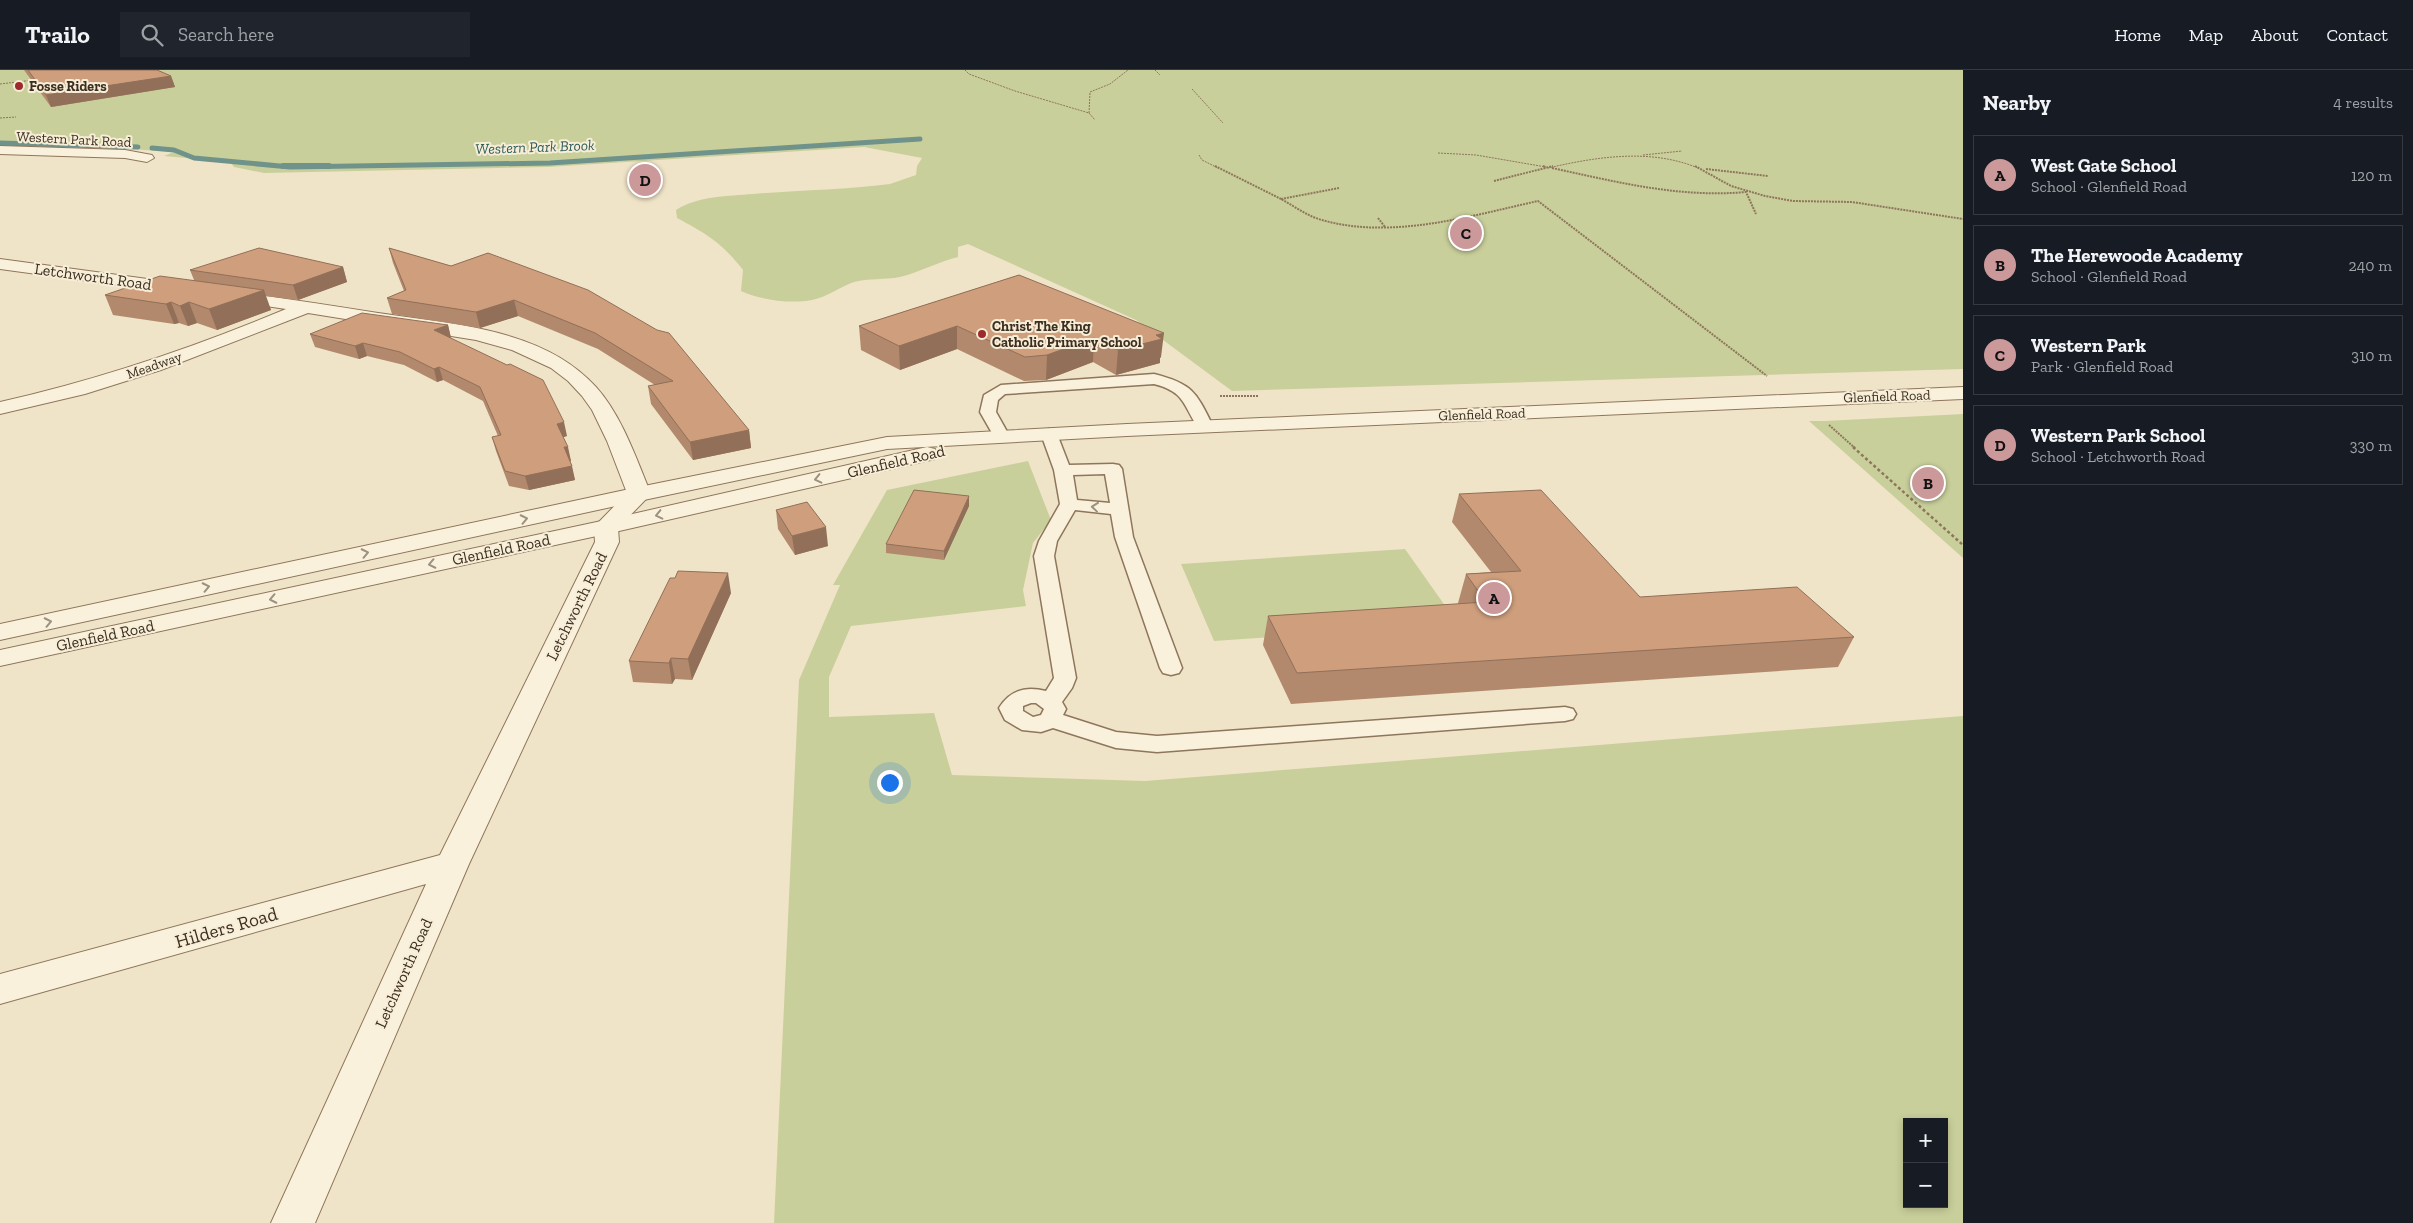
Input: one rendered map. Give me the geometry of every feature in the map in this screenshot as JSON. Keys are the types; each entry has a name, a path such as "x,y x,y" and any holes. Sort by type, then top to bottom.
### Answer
{"street":[{"name":"Western Park Road","path":"0,150 125,154 147,158"},
{"name":"Letchworth Road","path":"0,264 192,290"},
{"path":"211,293 486,336 533,351 553,361 580,381 602,410 639,494 606,527"},
{"name":"Meadway","path":"0,408 123,376 212,345 304,308"},
{"name":"Glenfield Road","path":"0,632 639,494 887,443 1205,426 1963,393"},
{"name":"Glenfield Road","path":"0,658 606,527 1002,437"},
{"name":"Letchworth Road","path":"293,1223 452,864 607,542 606,527"},
{"name":"Hilders Road","path":"0,989 452,864"}],"lane":[{"path":"1002,437 988,412 990,398 1002,390 1154,379 1175,383 1187,391 1205,426"},
{"path":"1049,434 1064,470 1069,504 1048,541 1044,556 1065,672 1061,688 1050,710 1084,733 1137,744 1151,744 1565,714"},
{"path":"1064,470 1113,469 1124,537 1171,668"},
{"path":"1069,504 1121,510"}],"path":[{"path":"965,70 969,74 1015,91 1089,112 1095,120"},
{"path":"1089,112 1090,92 1110,84 1128,70"},
{"path":"1155,70 1160,75"},
{"path":"0,84 35,80"},
{"path":"1192,89 1223,123"},
{"path":"0,118 16,117"},
{"path":"1494,181 1605,156 1682,151"},
{"path":"1438,153 1476,155 1662,189 1721,194 1746,192 1796,201 1834,199 1898,206 1963,219"},
{"path":"1200,155 1202,160 1320,219 1350,227 1413,227 1448,222 1475,214 1538,201 1768,378"},
{"path":"1637,155 1672,160 1701,169 1746,192 1756,214"},
{"path":"1701,169 1768,176"},
{"path":"1280,199 1339,188"},
{"path":"1378,218 1386,228"},
{"path":"1825,421 1963,545"}],"green space":[{"path":"0,70 1963,70 1963,369 1232,391 1136,320 968,244 958,247 958,257 907,275 854,282 823,297 812,300 785,301 757,297 741,291 743,270 713,240 677,218 676,210 684,205 703,199 734,195 856,188 890,184 916,175 917,166 922,158 864,147 548,167 264,173 234,167 230,162 164,156 174,152 84,146 0,145"},
{"path":"1963,414 1963,558 1809,421 1825,421"},
{"path":"1028,461 1051,520 1033,543 1023,590 1026,606 851,626 829,677 829,717 934,713 952,775 1145,781 1963,716 1963,1223 774,1223 799,680 840,585 833,585 887,490"},
{"path":"1405,549 1458,624 1214,641 1181,564"}],"building":[{"path":"28,70 157,70 171,76 46,95"},
{"path":"259,248 343,267 293,285 190,270"},
{"path":"389,248 451,266 488,253 588,290 657,330 669,333 749,430 690,442 648,386 673,381 595,333 514,300 476,312 387,298 406,290"},
{"path":"1019,275 1164,333 1156,335 1162,339 1118,350 1094,338 1047,355 1025,357 957,326 899,346 859,326"},
{"path":"160,276 264,290 209,309 189,302 180,306 171,302 166,304 105,295"},
{"path":"362,313 448,325 434,330 543,380 564,422 557,424 568,447 564,447 572,466 525,476 505,471 492,437 501,435 480,387 439,367 434,369 400,352 363,343 355,346 310,334"},
{"path":"914,490 969,496 944,551 886,544"},
{"path":"1541,490 1640,597 1797,587 1854,637 1297,673 1268,616 1486,602 1466,574 1521,571 1459,494"},
{"path":"807,502 826,527 792,536 776,510"},
{"path":"678,571 728,573 688,659 671,658 669,663 629,661 670,578 675,578"}],"waterway":[{"name":"Western Park Brook","path":"152,148 174,150 194,158 290,167 550,163 920,139"},
{"name":"Western Park Brook","path":"0,143 138,147"},
{"name":"Western Park Brook","path":"283,166 329,166"}],"place":[{"name":"Fosse Riders","path":"19,86"},
{"name":"Western Park School","path":"645,180"},
{"name":"Western Park","path":"1466,233"},
{"name":"Christ The King Catholic Primary School","path":"982,334"},
{"name":"The Herewoode Academy","path":"1928,483"},
{"name":"West Gate School","path":"1494,598"}]}
